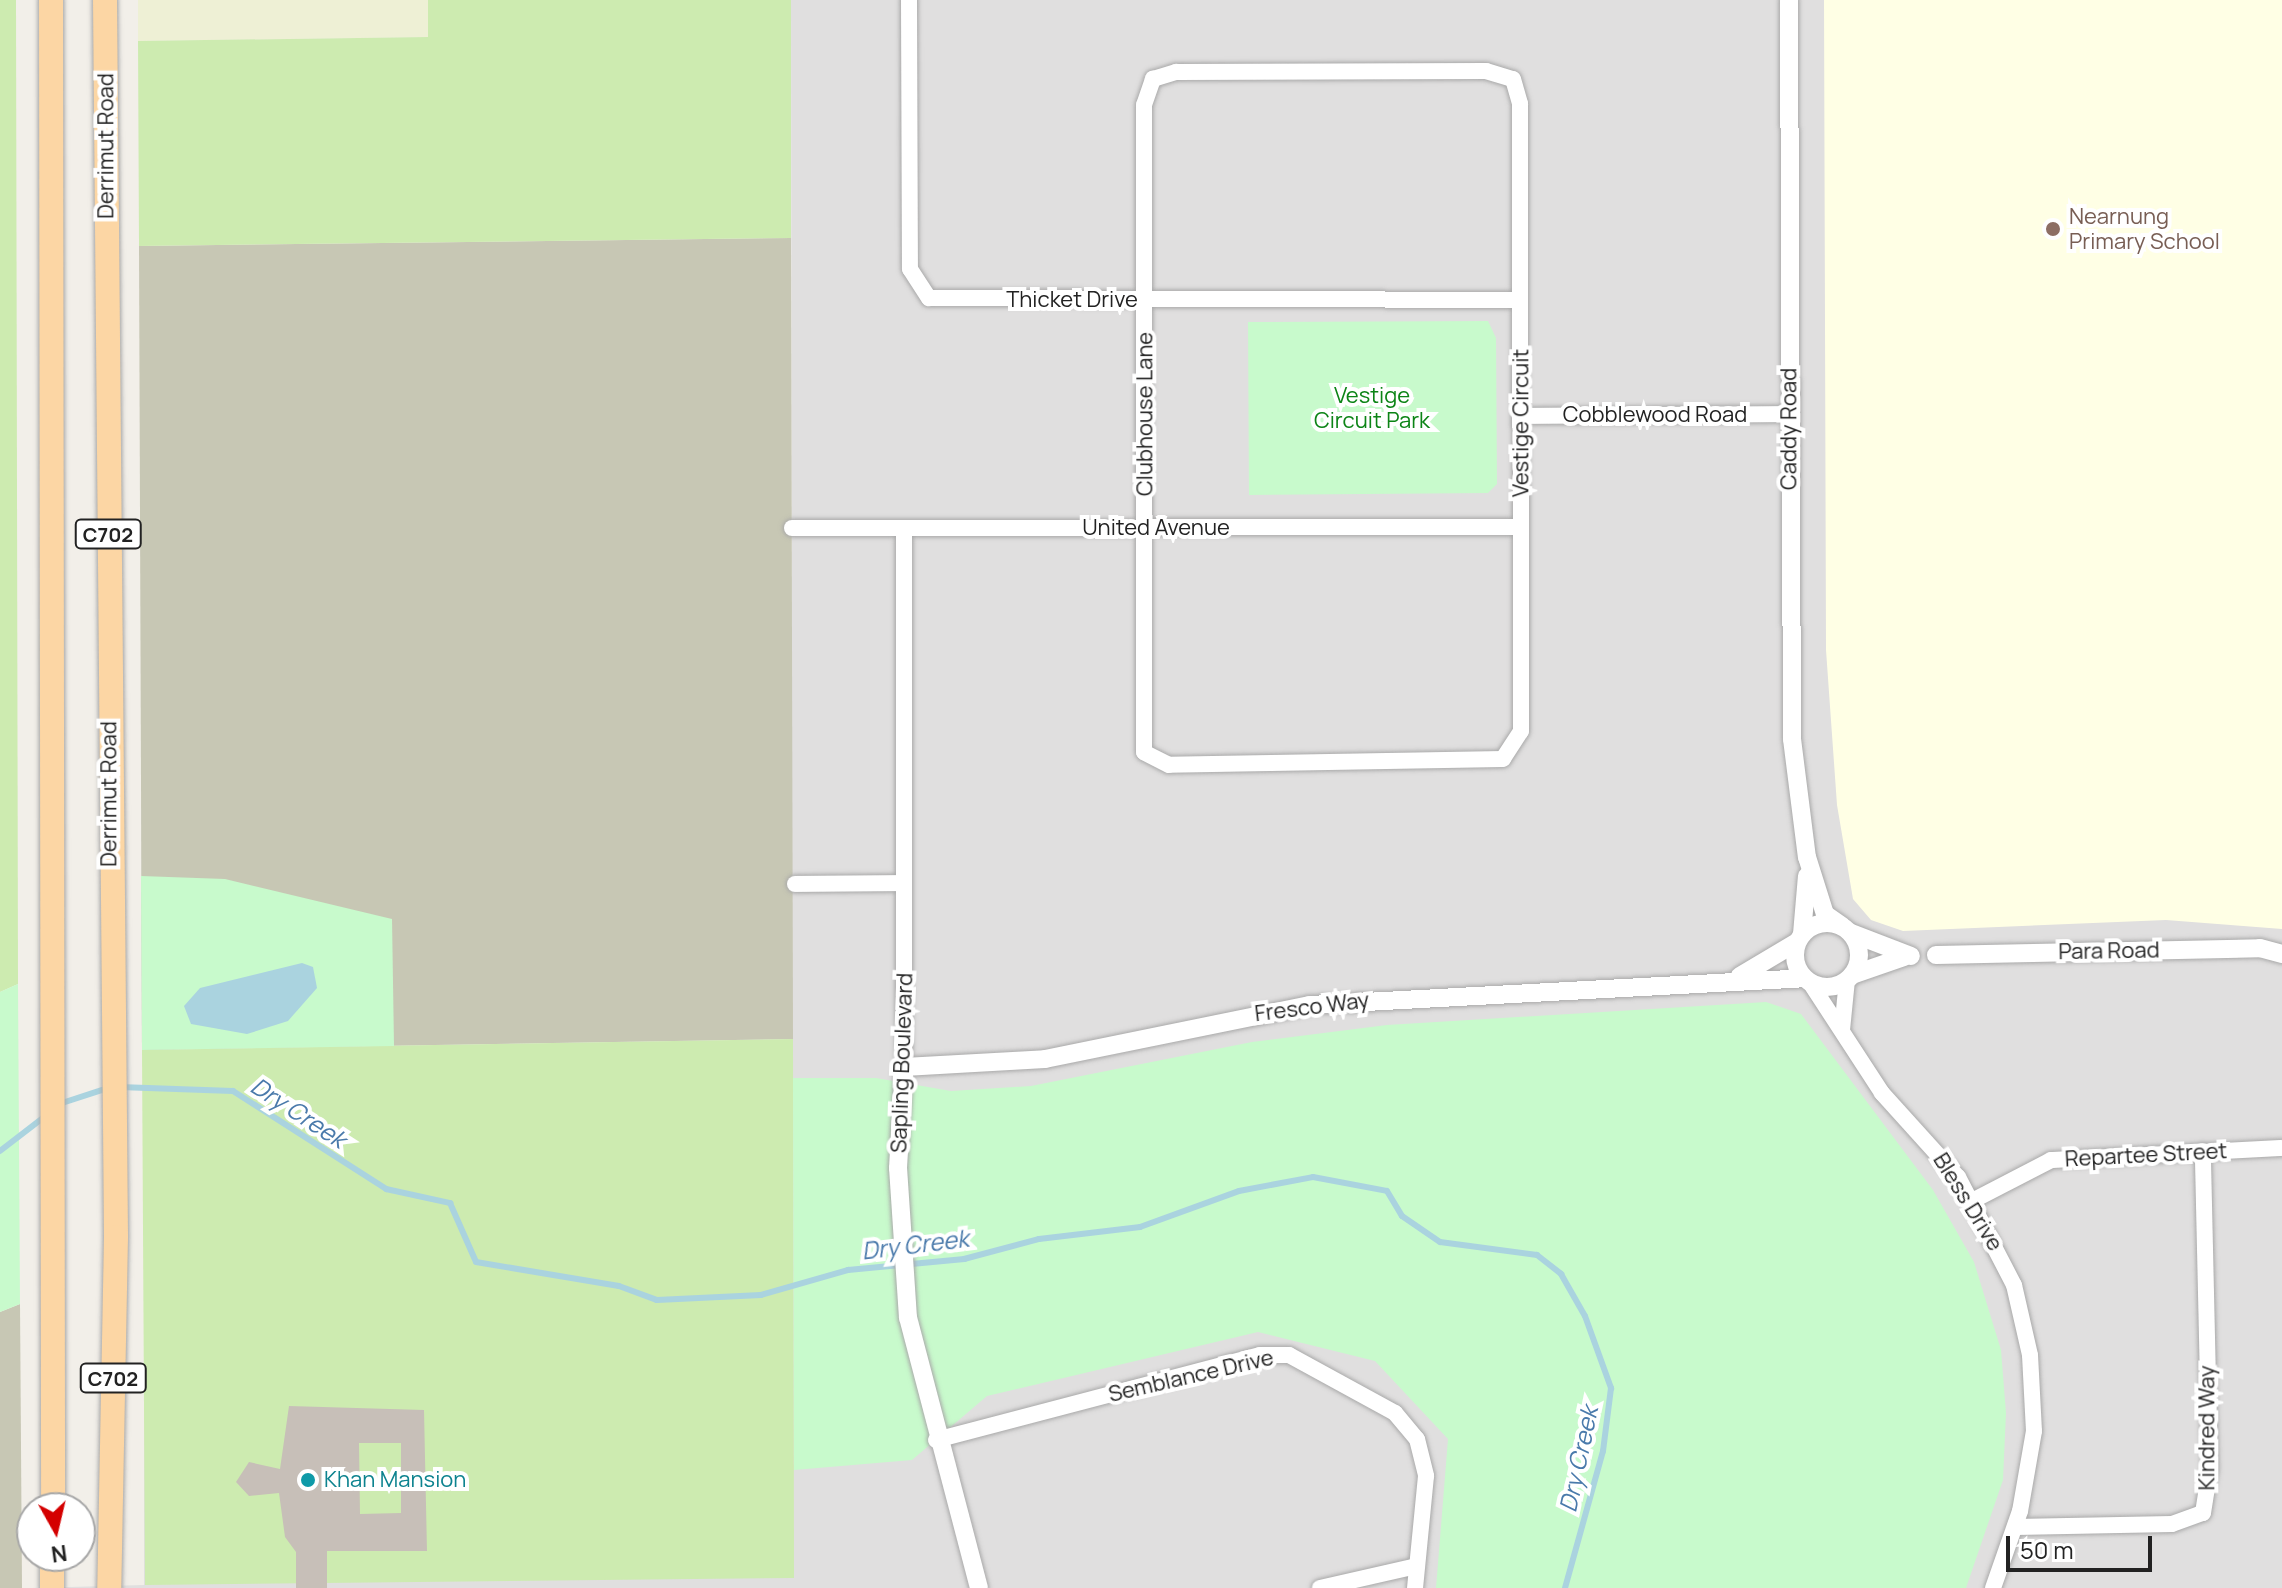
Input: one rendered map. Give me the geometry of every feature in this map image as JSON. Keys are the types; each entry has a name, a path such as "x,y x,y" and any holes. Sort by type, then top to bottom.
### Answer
{"main road":[{"name":"C702","path":"51,0 53,1492"},
{"name":"Derrimut Road","path":"105,0 116,1197 109,1588"}],"street":[{"name":"Thicket Drive","path":"909,0 910,269 919,292 941,300 1520,300"},
{"name":"Caddy Road","path":"1789,0 1792,739 1807,857 1825,914 1846,930"},
{"name":"Vestige Circuit","path":"1140,528 1140,744 1160,764 1490,763 1513,752 1521,731 1521,416 1520,104 1513,79 1486,71 1162,73 1144,105 1144,300"},
{"name":"Clubhouse Lane","path":"1140,528 1147,504 1144,300"},
{"name":"Cobblewood Road","path":"1521,416 1789,414"},
{"name":"United Avenue","path":"792,528 1521,527"},
{"name":"Sapling Boulevard","path":"904,529 904,1067 900,1211 908,1318 936,1440 979,1588"},
{"name":"Caddy Road","path":"1799,938 1807,857"},
{"path":"795,884 903,883"},
{"path":"1911,956 1846,930 1818,924 1799,938 1795,961 1806,980 1828,987 1911,956 1936,955"},
{"path":"1842,1030 1850,977 1859,954 1846,930"},
{"name":"Fresco Way","path":"1725,979 1775,961 1799,938"},
{"name":"Para Road","path":"1936,955 2260,948 2282,954"},
{"name":"Fresco Way","path":"904,1067 1045,1059 1310,1005 1725,979 1806,980"},
{"name":"Bless Drive","path":"1806,980 1882,1093 1972,1201 2014,1285 2030,1355 2033,1446 2015,1527 1993,1588"},
{"name":"Repartee Street","path":"1972,1201 2051,1160 2282,1148"},
{"name":"Kindred Way","path":"2015,1527 2172,1524 2203,1513 2210,1469 2203,1151"},
{"name":"Semblance Drive","path":"936,1440 1260,1355 1289,1355 1395,1413 1417,1439 1426,1476 1415,1588"},
{"path":"1320,1588 1417,1566"}],"shaded area":[{"path":"138,0 428,0 428,37 138,41"},
{"path":"791,0 2282,0 2282,1588 32,1588 144,1585 144,1387 793,1039 142,1050 141,782 792,774"},
{"path":"1824,0 2282,0 2282,929 2166,920 1903,931 1871,920 1853,899 1837,805 1826,650"},
{"path":"791,238 793,1039 142,1050 139,246"},
{"path":"20,1304 21,1492 16,1492 16,1572 22,1572 22,1588 0,1588 0,1312"}],"green space":[{"path":"0,0 16,0 18,984 0,992"},
{"path":"428,0 791,0 791,238 139,246 138,41 428,37"},
{"name":"Vestige Circuit Park","path":"1488,321 1496,338 1497,484 1488,493 1249,495 1248,322"},
{"path":"141,876 225,879 392,919 394,1046 142,1050"},
{"path":"18,984 20,1304 0,1312 0,992"},
{"path":"1766,1002 1801,1014 1933,1190 1974,1262 2001,1350 2006,1413 2003,1480 1966,1588 1436,1588 1448,1439 1375,1361 1258,1332 987,1396 912,1460 794,1470 793,1078 876,1078 951,1091 1031,1086 1252,1042 1387,1025"},
{"path":"793,1039 794,1578 145,1585 142,1050"}],"water":[{"path":"302,963 313,967 317,988 288,1021 247,1034 191,1024 184,1006 200,988"}],"building":[{"name":"Khan Mansion","path":"289,1406 424,1410 427,1551 327,1551 327,1588 296,1588 296,1552 285,1537 279,1493 249,1496 236,1482 249,1462 280,1469","holes":["359,1443 401,1443 401,1513 360,1514"]}],"waterway":[{"name":"Dry Creek","path":"119,1087 233,1091 386,1189 450,1203 476,1262 619,1286 657,1300 761,1295 848,1270 964,1259 1039,1239 1140,1227 1239,1191 1313,1177 1387,1191 1402,1216 1440,1242 1537,1255 1561,1274 1585,1316 1611,1388 1603,1451 1565,1588"},
{"name":"Dry Creek","path":"59,1104 108,1088"},
{"name":"Dry Creek","path":"0,1151 44,1117"}],"place":[{"name":"Nearnung Primary School","path":"2053,229"},
{"name":"Khan Mansion","path":"308,1480"}]}
